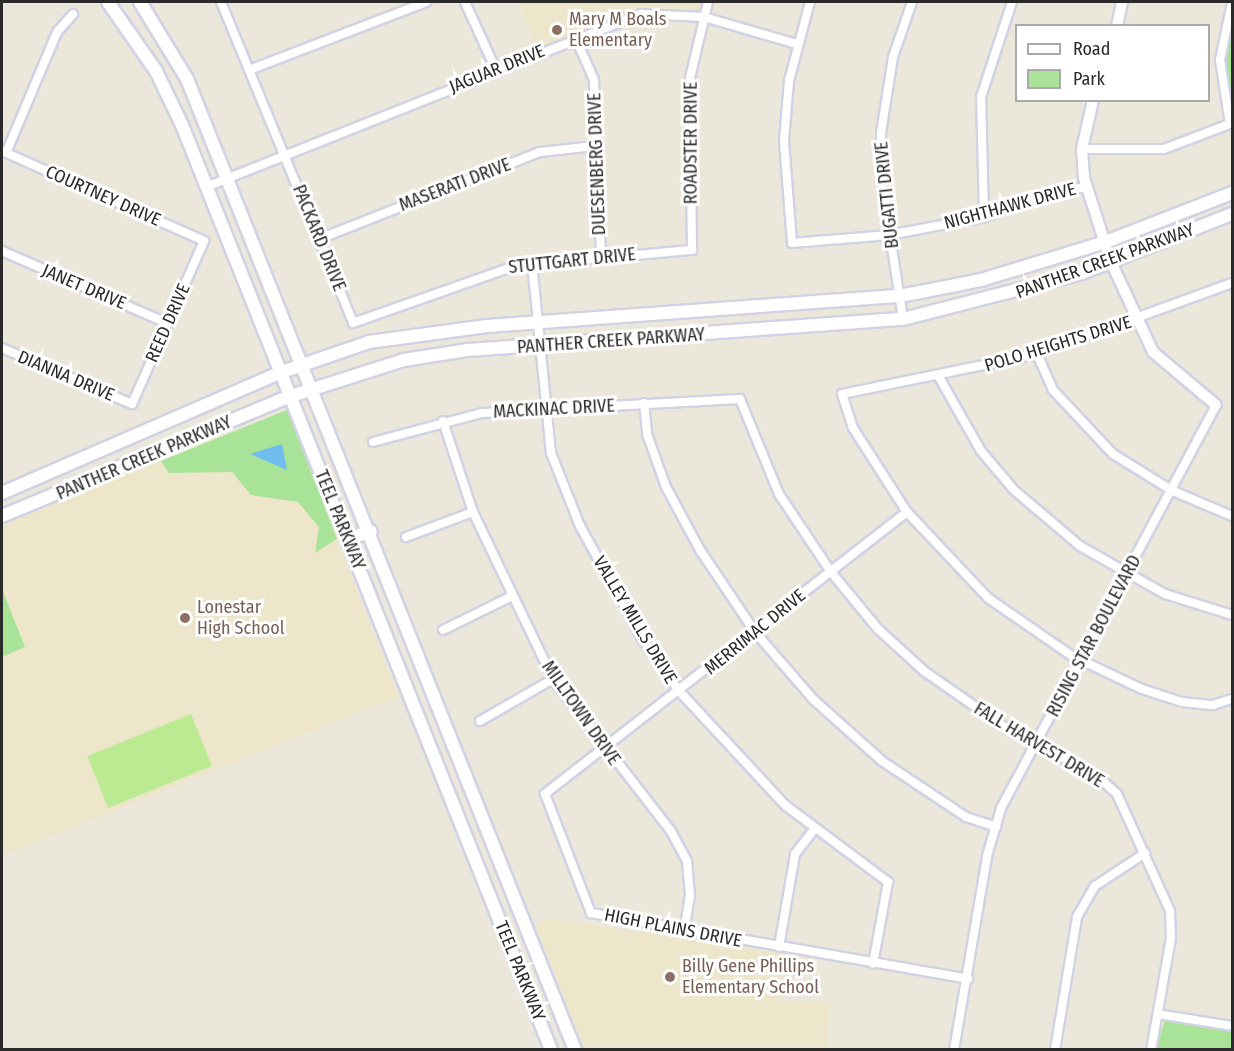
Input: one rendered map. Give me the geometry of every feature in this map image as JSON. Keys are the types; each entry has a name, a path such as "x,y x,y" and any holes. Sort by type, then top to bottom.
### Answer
{"main road":[{"name":"TEEL PARKWAY","path":"108,2 156,70 206,187 288,397 348,539 551,1050"},
{"name":"TEEL PARKWAY","path":"140,2 187,80 228,178 575,1050"},
{"name":"PANTHER CREEK PARKWAY","path":"2,493 279,373 369,342 538,322 900,296 981,280 1104,243 1233,193"},
{"name":"PANTHER CREEK PARKWAY","path":"2,516 288,397 404,360 540,345 903,319 1003,297 1111,262 1233,214"},
{"path":"140,435 149,456"},
{"path":"348,539 370,531"},
{"path":"406,684 427,675"},
{"path":"524,980 545,972"}],"street":[{"name":"PACKARD DRIVE","path":"221,2 353,323"},
{"path":"249,70 426,2"},
{"path":"465,2 496,70"},
{"name":"ROADSTER DRIVE","path":"692,250 687,123 690,78 708,2"},
{"path":"797,44 810,2"},
{"name":"BUGATTI DRIVE","path":"903,319 889,235 882,123 893,57 912,2"},
{"path":"984,217 981,98 1012,2"},
{"path":"1117,24 1122,2"},
{"path":"1082,149 1164,149 1231,124 1220,60 1232,2"},
{"path":"4,152 57,32 74,14"},
{"name":"JAGUAR DRIVE","path":"206,187 284,154 641,14 704,17 797,44"},
{"name":"DUESENBERG DRIVE","path":"576,39 594,80 601,256"},
{"name":"NIGHTHAWK DRIVE","path":"797,44 784,141 792,243 889,235 984,217 1041,195 1086,187"},
{"path":"1093,102 1082,149 1086,187 1104,243 1135,321 1168,370 1216,405"},
{"name":"MASERATI DRIVE","path":"319,239 540,152 595,146"},
{"name":"COURTNEY DRIVE","path":"4,152 204,241"},
{"name":"REED DRIVE","path":"132,404 204,241"},
{"name":"STUTTGART DRIVE","path":"353,323 454,283 532,263 692,250"},
{"name":"JANET DRIVE","path":"2,251 167,323"},
{"name":"VALLEY MILLS DRIVE","path":"532,263 551,453 580,526 643,640 680,692 814,830 888,882 873,964"},
{"name":"POLO HEIGHTS DRIVE","path":"907,512 853,428 843,394 939,377 1037,354 1135,321 1233,283"},
{"name":"DIANNA DRIVE","path":"2,348 132,404"},
{"path":"1037,354 1053,390 1074,416 1113,454 1173,491 1233,516"},
{"path":"939,377 981,451 1014,490 1080,546 1126,576 1233,615"},
{"name":"MACKINAC DRIVE","path":"373,442 444,421 545,410 740,399"},
{"name":"FALL HARVEST DRIVE","path":"740,399 778,494 831,572 878,629 924,671 1036,745 1096,776 1117,794 1145,853 1171,924 1151,1050"},
{"path":"644,403 647,434 666,487 700,550 755,632 814,700 882,761 966,817 996,827"},
{"name":"RISING STAR BOULEVARD","path":"954,1050 996,827 1036,745 1173,491 1216,405"},
{"name":"MILLTOWN DRIVE","path":"444,421 473,512 510,597 553,679 603,750 671,831 687,861 690,896 684,931"},
{"path":"406,537 473,512"},
{"path":"907,512 988,598 1081,661 1182,702 1213,705 1233,699"},
{"name":"MERRIMAC DRIVE","path":"591,912 545,794 680,692 907,512"},
{"path":"443,630 510,597"},
{"path":"480,721 553,679"},
{"path":"778,947 795,854 814,830"},
{"path":"1055,1050 1077,917 1095,885 1145,853"},
{"name":"HIGH PLAINS DRIVE","path":"591,912 684,931 968,979"},
{"path":"1158,1014 1233,1026"}],"shaded area":[{"name":"Mary M Boals Elementary","path":"519,2 702,2 699,11 647,7 537,48"},
{"name":"Lonestar High School","path":"287,410 398,697 2,856 2,525"},
{"name":"Billy Gene Phillips Elementary School","path":"544,918 786,954 780,1003 829,1001 828,1049 585,1049 536,926"}],"green space":[{"path":"1232,20 1232,108 1224,63"},
{"path":"287,410 337,539 315,553 319,527 298,502 251,495 232,472 169,473 161,461"},
{"path":"2,589 25,647 2,657"},
{"path":"191,714 212,766 108,808 87,756"},
{"path":"1165,1019 1232,1030 1232,1049 1156,1050"}],"water":[{"path":"282,444 287,470 250,454"}],"place":[{"name":"Mary M Boals Elementary","path":"557,30"},
{"name":"Lonestar High School","path":"185,618"},
{"name":"Billy Gene Phillips Elementary School","path":"670,977"}]}
